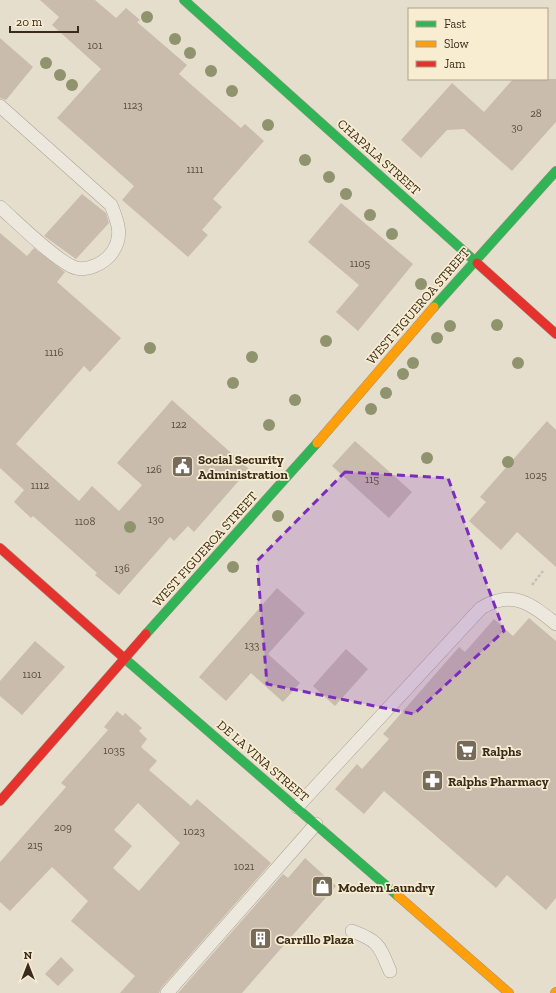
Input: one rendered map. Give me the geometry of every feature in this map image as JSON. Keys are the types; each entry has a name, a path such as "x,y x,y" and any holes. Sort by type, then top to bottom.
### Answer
{"main road":[{"name":"CHAPALA STREET","path":"184,0 556,334"},
{"name":"WEST FIGUEROA STREET","path":"0,801 124,659 306,456 474,261 556,171"},
{"name":"DE LA VINA STREET","path":"0,548 124,659 297,807 509,993"}],"lane":[{"path":"0,106 111,205 119,224 119,237 111,254 96,266 77,268 63,262 0,207"},
{"path":"297,807 481,608 502,598 526,602 556,624"},
{"path":"167,993 316,824"},
{"path":"352,931 370,937 377,944 390,971"}],"path":[{"path":"532,585 543,571"}],"highlighted area":[{"path":"345,472 448,478 504,631 414,714 267,684 257,561"}],"building":[{"path":"40,0 95,0 116,18 126,8 140,20 137,22 187,65 179,74 241,128 245,124 264,141 213,199 222,207 202,230 208,235 188,257 122,200 134,186 57,118 101,69 52,25 59,17"},
{"path":"0,38 33,67 6,100 0,98"},
{"path":"556,79 556,122 512,171 464,129 447,130 421,158 401,140 452,83 484,112 512,80"},
{"path":"82,194 106,213 109,223 76,259 44,236"},
{"path":"341,203 413,264 358,331 336,312 359,285 308,242"},
{"path":"0,233 27,256 34,248 65,272 57,282 121,338 90,372 84,366 16,444 79,501 92,486 119,511 142,485 117,463 172,400 249,469 194,532 188,526 174,541 170,537 119,595 95,575 97,573 33,516 31,518 14,502 24,490 0,468"},
{"path":"547,421 556,430 556,567 517,532 501,550 469,521 486,502 480,497"},
{"path":"355,441 412,492 389,518 332,466"},
{"path":"277,588 305,613 268,654 300,683 283,702 251,673 226,701 199,677"},
{"name":"Ralphs","path":"529,618 556,641 556,898 546,910 507,875 496,888 384,791 364,814 335,789 357,764 362,769 389,739 383,734 459,647 465,652 494,619 513,636"},
{"path":"35,641 65,667 22,715 0,696 0,681"},
{"path":"346,649 368,669 335,706 313,686"},
{"path":"117,711 123,716 125,713 142,728 139,731 147,739 141,747 157,761 149,770 191,806 197,799 271,863 161,988 159,993 120,993 135,976 71,921 88,901 52,867 10,911 0,902 0,862 66,787 61,783 108,730 104,727","holes":["138,803 180,843 139,891 113,868 132,846 114,830"]},
{"name":"Carrillo Plaza","path":"305,858 336,886 242,993 178,993 283,874 288,878"},
{"path":"61,957 74,970 58,986 45,974"}],"traffic: fast":[{"path":"184,0 477,263"},
{"path":"434,307 556,171"},
{"path":"146,634 317,443"},
{"path":"124,658 398,896"}],"traffic: slow":[{"path":"317,443 434,307"},
{"path":"398,896 509,993"}],"traffic: jam":[{"path":"477,263 556,334"},
{"path":"0,548 124,658"},
{"path":"0,801 146,634"}],"place":[{"name":"Social Security Administration","path":"183,466"},
{"name":"Ralphs","path":"467,751"},
{"name":"Ralphs Pharmacy","path":"432,781"},
{"name":"Modern Laundry","path":"322,887"},
{"name":"Carrillo Plaza","path":"261,939"}]}
